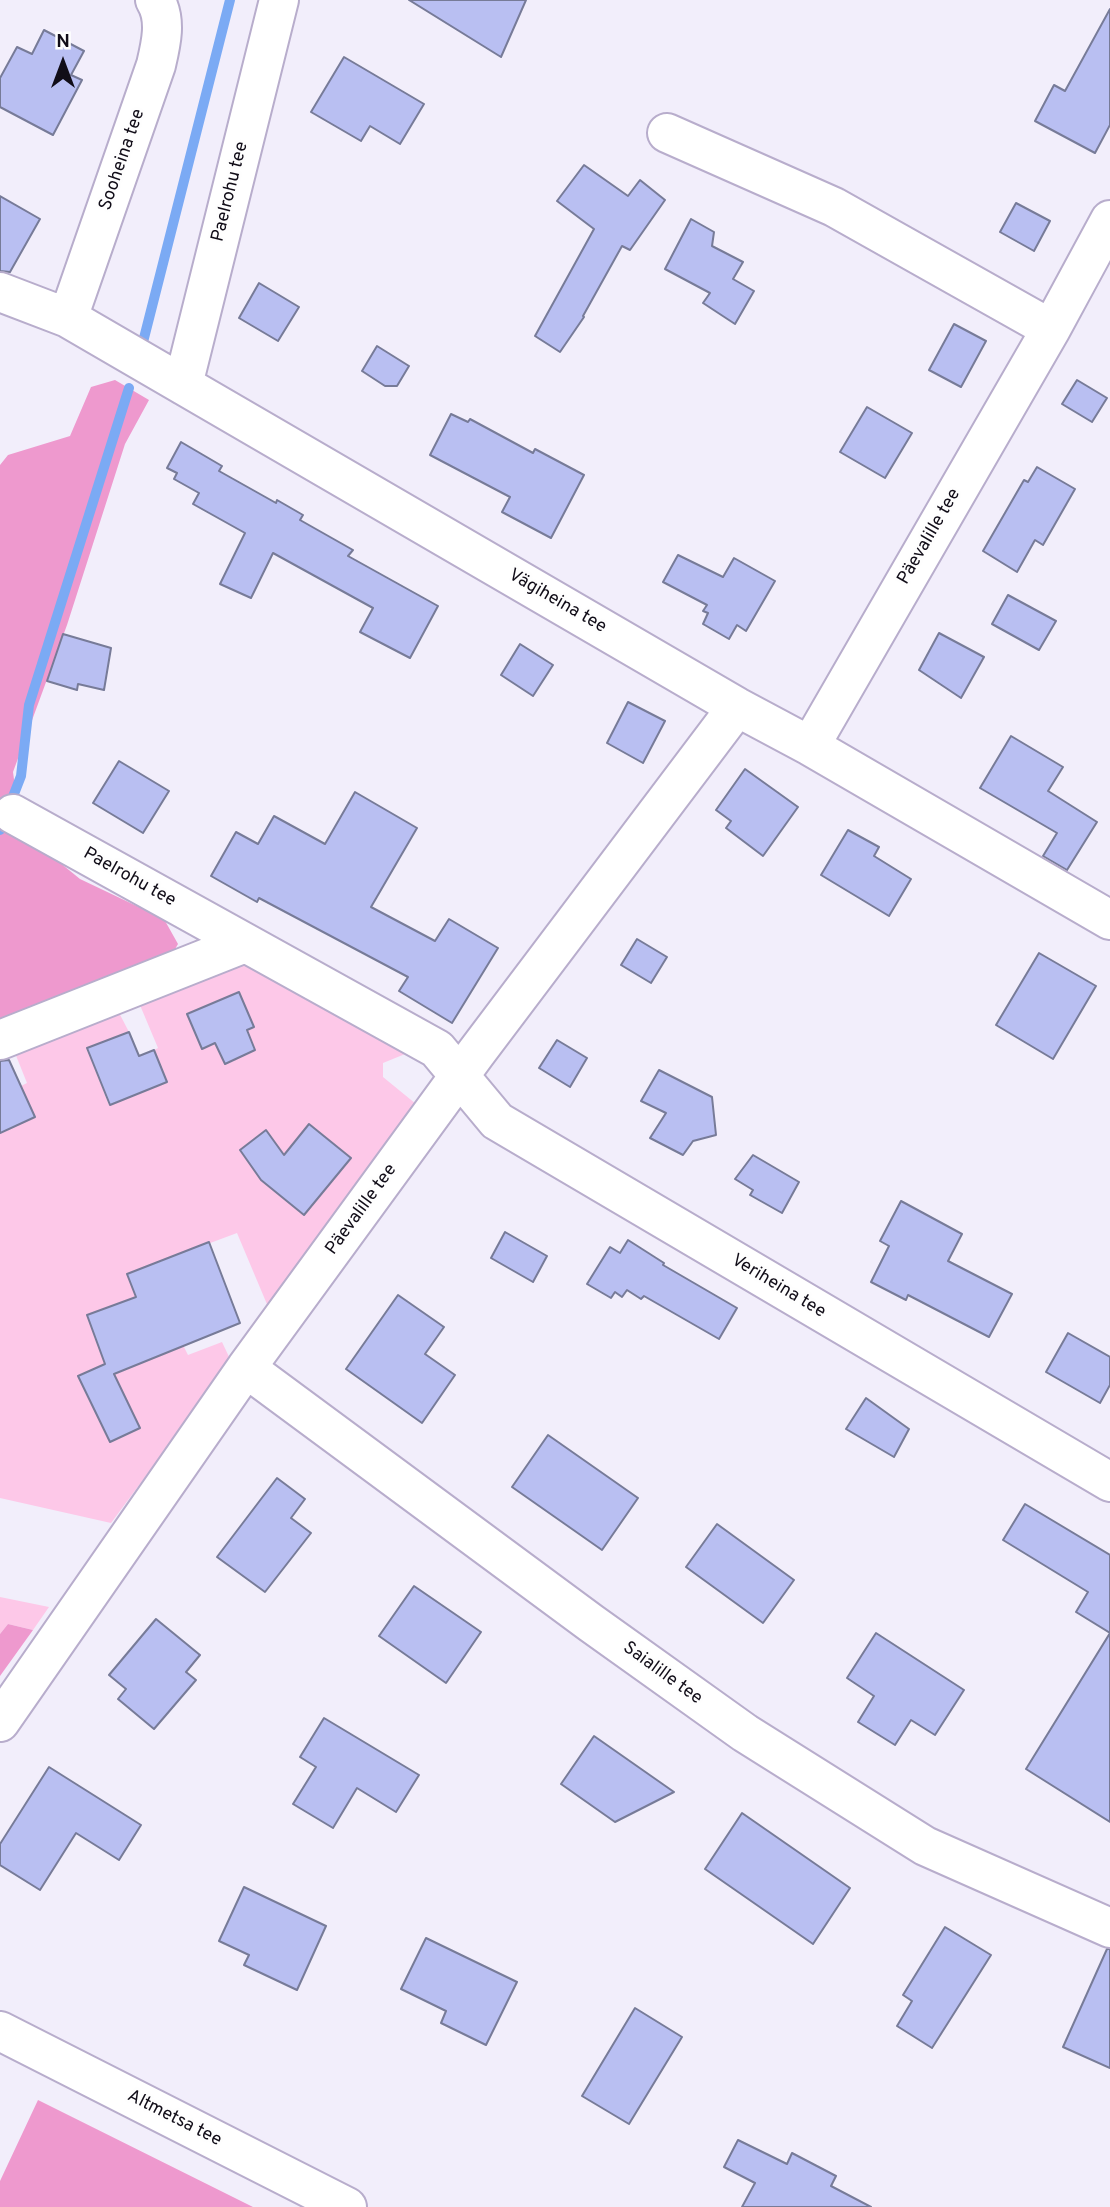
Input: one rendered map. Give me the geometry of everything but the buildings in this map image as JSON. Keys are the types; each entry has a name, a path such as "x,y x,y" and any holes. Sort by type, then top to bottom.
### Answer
{"street":[{"name":"Sooheina tee","path":"68,318 156,65 162,40 160,7 155,0"},
{"name":"Paelrohu tee","path":"183,385 279,0"},
{"path":"667,133 834,207 1051,329"},
{"name":"Päevalille tee","path":"810,746 1051,329 1110,220"},
{"name":"Vägiheina tee","path":"0,292 68,318 737,707 810,746 1110,920"},
{"name":"Päevalille tee","path":"0,1722 246,1368 459,1077 737,707"},
{"name":"Paelrohu tee","path":"13,814 437,1049 459,1077"},
{"path":"0,1040 245,943"},
{"name":"Veriheina tee","path":"459,1077 497,1121 1110,1482"},
{"name":"Saialille tee","path":"246,1368 745,1733 925,1846 1110,1928"},
{"name":"Altmetsa tee","path":"0,2031 347,2207"}],"shaded area":[{"path":"115,380 149,400 125,444 67,625 13,772 21,831 80,879 164,919 178,944 171,956 0,1028 0,465 8,455 70,436 91,387"},
{"path":"244,956 410,1052 383,1063 383,1077 416,1104 269,1309 237,1233 127,1274 159,1355 183,1345 188,1355 222,1342 231,1361 111,1523 0,1498 0,1133 35,1117 21,1086 27,1083 13,1048 116,1007 129,1032 87,1048 109,1105 167,1082 154,1050 158,1048 137,998"},
{"path":"0,1597 49,1607 33,1630 8,1624 0,1634"},
{"path":"8,1624 33,1630 0,1676 0,1634"},
{"path":"38,2100 253,2207 0,2207 0,2181"}],"waterway":[{"path":"143,342 230,0"},
{"path":"0,830 21,776 29,705 129,388"}]}
